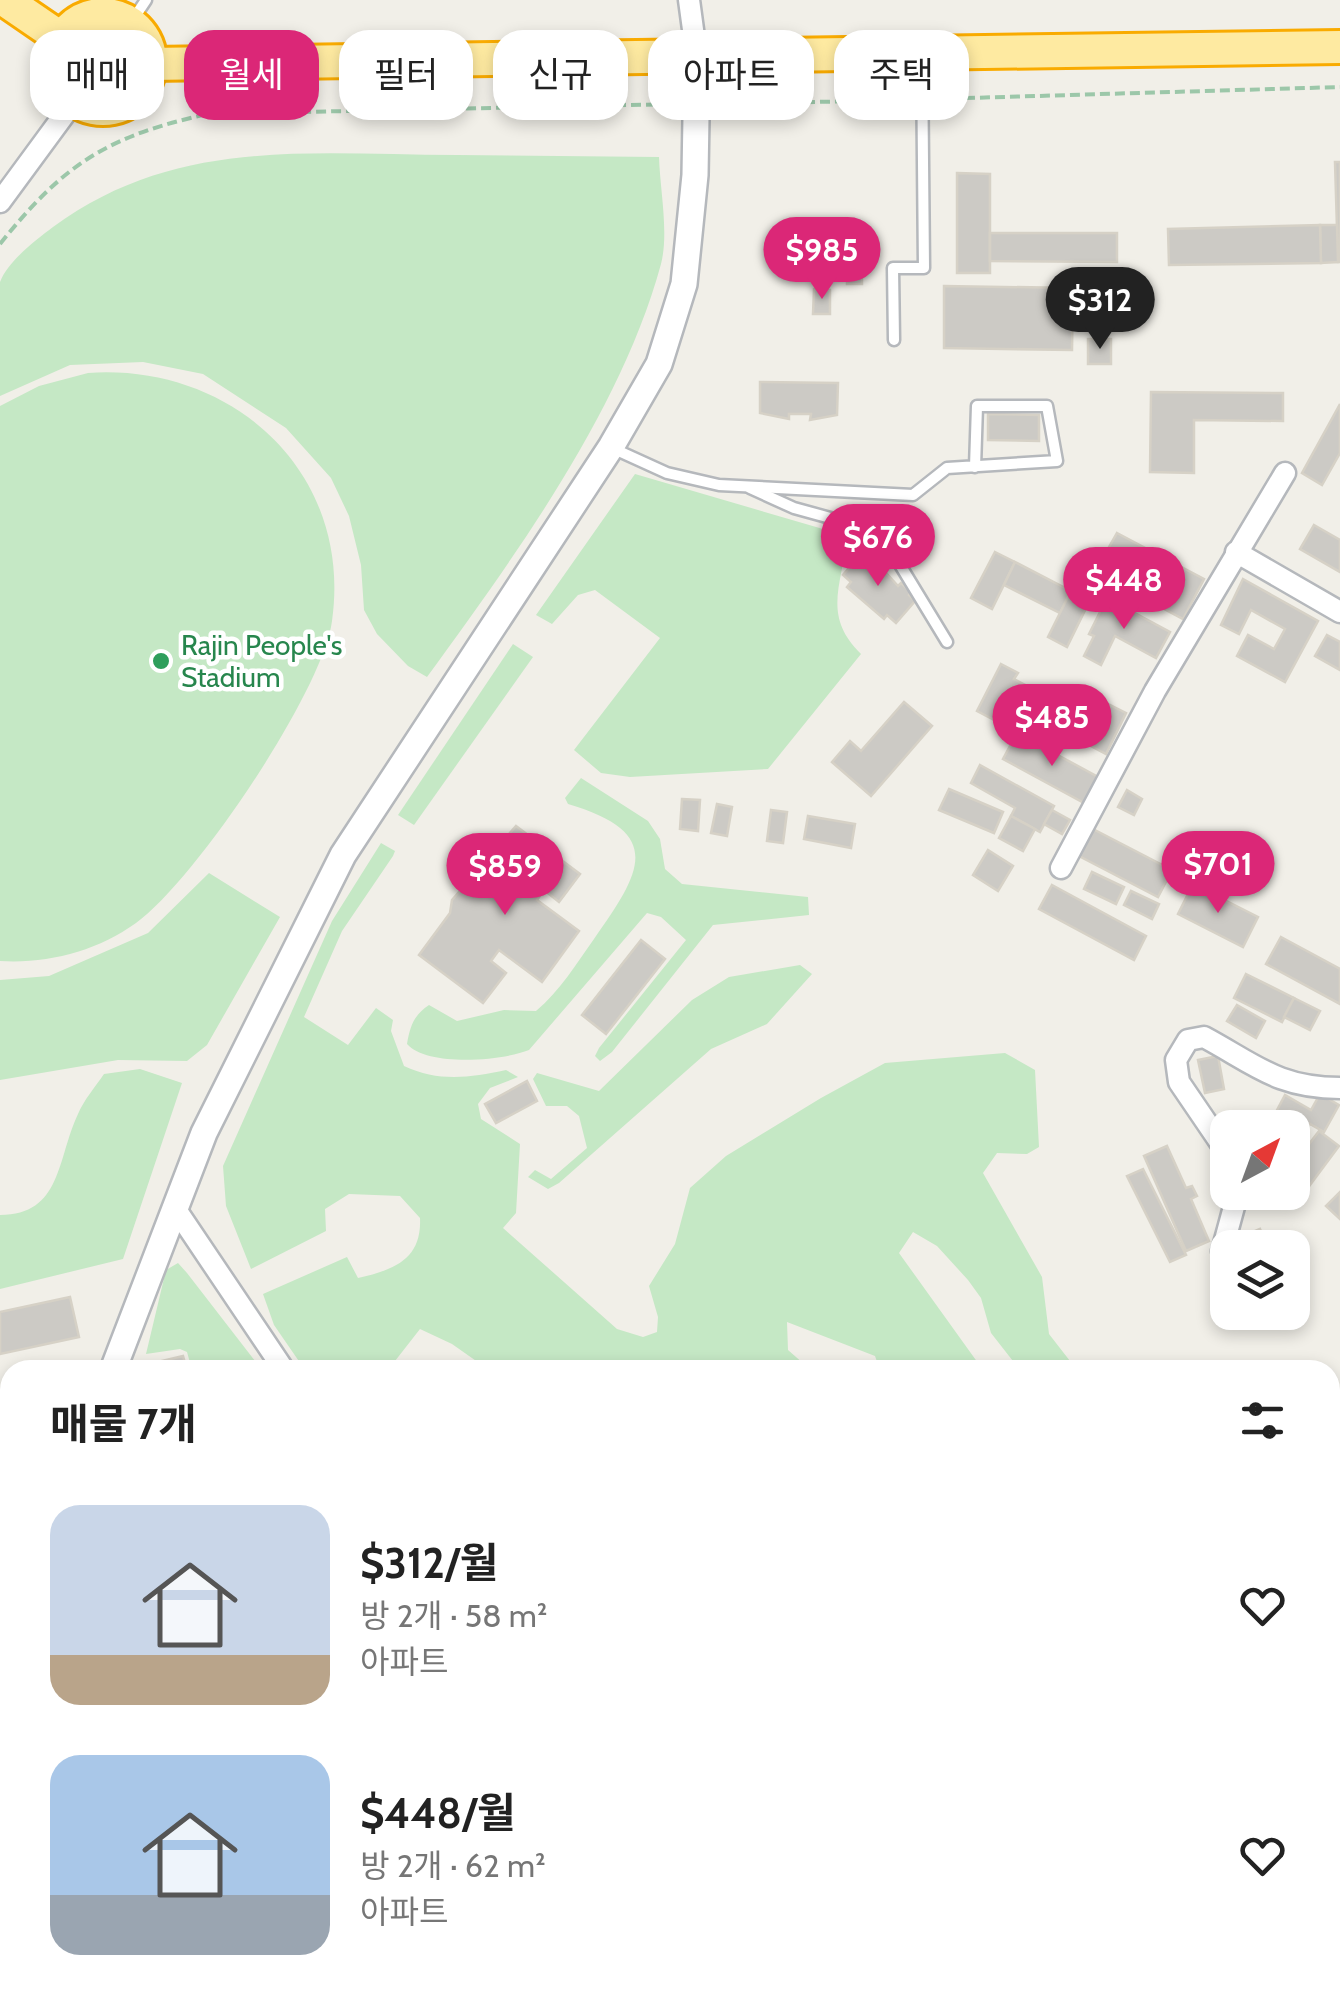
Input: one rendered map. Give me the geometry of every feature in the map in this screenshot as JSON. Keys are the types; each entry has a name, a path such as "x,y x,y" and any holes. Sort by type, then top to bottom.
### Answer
{"highway":[{"path":"6,0 49,30"},
{"path":"70,30 77,23 98,16 138,12"},
{"path":"969,54 1340,47"},
{"path":"164,64 648,59"}],"street":[{"path":"689,0 693,30"},
{"path":"0,202 60,120"},
{"path":"117,1360 204,1133 343,855 611,448 658,364 684,284 695,120"},
{"path":"1061,868 1155,691 1284,473"},
{"path":"1236,552 1340,612"},
{"path":"1210,1128 1179,1082 1176,1060 1188,1040 1204,1036 1270,1078 1302,1088 1340,1088"},
{"path":"175,1208 277,1360"}],"lane":[{"path":"894,340 893,268 924,268 923,120"},
{"path":"611,448 667,473 745,486 913,495 947,468 1057,461 1047,406 977,406 975,466"},
{"path":"745,486 794,508 863,527 885,540 947,642"}],"path":[{"path":"969,98 1340,86"},
{"path":"0,244 34,201 90,154 146,127 208,114 648,105"}],"green space":[{"path":"298,154 659,157 664,239 661,264 620,374 593,427 529,532 427,677 408,666 377,634 364,610 361,565 349,516 331,478 286,428 203,374 143,362 70,365 0,396 0,282 4,274 53,227 100,198 148,177 197,164"},
{"name":"Rajin People's Stadium","path":"88,373 141,375 190,387 234,408 272,437 302,474 323,518 333,567 332,621 306,692 281,737 221,828 161,901 121,933 88,948 54,958 0,961 0,406 39,386"},
{"path":"635,474 847,536 838,612 841,626 861,654 768,769 630,777 601,773 574,750 660,638 595,590 578,595 552,624 536,615"},
{"path":"513,644 533,657 414,825 398,815"},
{"path":"581,778 648,821 660,839 665,869 682,884 808,897 809,915 713,925 612,1052 600,1061 595,1056 599,1048 686,940 661,917 647,913 529,1050 465,1060 417,1051 407,1044 410,1032 416,1017 429,1005 457,1021 504,1010 536,1011 567,977 624,894 635,857 632,842 620,828 599,815 568,804 565,798"},
{"path":"381,843 395,851 342,931 304,1017 348,1045 376,1008 393,1020 391,1031 404,1066 441,1076 506,1070 518,1077 490,1088 478,1104 481,1119 520,1144 516,1213 503,1228 617,1329 643,1337 657,1332 658,1317 649,1286 675,1244 690,1188 726,1156 885,1063 1005,1053 1035,1070 1039,1147 1027,1154 997,1153 983,1173 1042,1277 1049,1334 1069,1360 1012,1360 991,1333 981,1298 968,1280 937,1246 913,1232 899,1253 976,1360 876,1360 875,1356 787,1322 788,1350 799,1360 475,1360 420,1329 396,1360 298,1360 274,1325 263,1294 347,1257 358,1278 394,1267 410,1253 419,1232 420,1218 400,1196 349,1194 325,1209 326,1231 251,1269 226,1206 223,1166 332,921"},
{"path":"209,873 280,917 207,1045 187,1061 118,1060 0,1080 0,980 49,976 148,933"},
{"path":"800,965 812,974 767,1024 711,1049 559,1183 548,1189 528,1177 535,1170 551,1179 587,1148 579,1116 567,1106 546,1106 533,1079 537,1073 599,1091 692,1000 729,977"},
{"path":"140,1069 182,1083 123,1259 0,1289 0,1215 20,1212 46,1195 80,1109 104,1074"},
{"path":"178,1263 254,1360 189,1360 187,1352 180,1349 146,1354 166,1270"}],"building":[{"path":"1335,162 1340,162 1340,262 1338,262"},
{"path":"957,173 990,174 990,273 957,273"},
{"path":"1320,225 1337,225 1338,262 1321,263"},
{"path":"1320,225 1321,263 1169,265 1168,229"},
{"path":"990,233 1117,233 1117,262 990,261"},
{"path":"848,249 862,249 862,284 847,284"},
{"path":"944,286 1073,288 1072,350 944,348"},
{"path":"814,289 830,290 830,314 813,314"},
{"path":"1088,339 1111,339 1111,364 1088,364"},
{"path":"760,382 838,383 837,415 810,420 811,414 789,414 789,419 760,413"},
{"path":"1151,392 1283,393 1283,421 1194,420 1194,473 1150,472"},
{"path":"1340,404 1340,453 1322,485 1302,473"},
{"path":"988,414 1039,415 1039,441 988,440"},
{"path":"1314,525 1340,540 1340,572 1300,549"},
{"path":"1117,533 1204,579 1183,619 1095,572"},
{"path":"995,552 1015,562 992,609 971,598"},
{"path":"862,553 867,558 870,555 898,586 901,583 911,592 909,595 915,601 896,623 887,615 884,619 847,587 851,582 843,575"},
{"path":"1015,562 1071,591 1060,613 1004,585"},
{"path":"1243,579 1318,621 1285,682 1237,656 1248,635 1274,649 1285,629 1251,610 1239,634 1221,625"},
{"path":"1071,591 1090,600 1067,647 1048,637"},
{"path":"1107,598 1170,632 1156,658 1115,636 1101,665 1084,656 1094,636 1089,634"},
{"path":"1327,635 1340,642 1340,670 1315,656"},
{"path":"1001,664 1018,673 1014,679 1092,720 1102,701 1126,713 1106,754 1010,703 1000,723 977,711"},
{"path":"904,702 932,726 871,796 832,762 850,741 861,751"},
{"path":"1017,733 1100,778 1086,804 1003,759"},
{"path":"980,765 1054,806 1040,832 1011,816 1015,808 971,783"},
{"path":"949,789 1003,812 994,833 939,810"},
{"path":"1127,790 1142,799 1134,815 1118,807"},
{"path":"682,799 700,800 698,831 680,829"},
{"path":"717,804 732,807 727,836 711,833"},
{"path":"771,810 787,812 783,843 767,841"},
{"path":"1052,810 1070,820 1062,834 1044,824"},
{"path":"808,816 855,824 851,848 804,839"},
{"path":"1011,816 1035,829 1023,851 999,838"},
{"path":"516,826 580,874 559,902 544,890 537,900 579,931 542,982 499,950 491,961 506,973 483,1003 419,955 450,913 452,900"},
{"path":"1091,828 1172,870 1158,897 1077,855"},
{"path":"988,850 1013,866 998,891 973,875"},
{"path":"1092,872 1124,887 1116,904 1084,889"},
{"path":"1193,884 1258,917 1243,947 1178,914"},
{"path":"1052,885 1146,936 1134,960 1039,909"},
{"path":"1131,891 1159,904 1152,919 1124,905"},
{"path":"1281,937 1340,969 1340,1004 1266,964"},
{"path":"641,940 665,959 606,1034 582,1015"},
{"path":"1246,974 1294,998 1282,1022 1234,998"},
{"path":"1294,998 1320,1011 1310,1030 1284,1017"},
{"path":"1237,1005 1265,1021 1256,1038 1227,1021"},
{"path":"1218,1056 1224,1089 1205,1093 1198,1060"},
{"path":"527,1081 537,1101 496,1123 485,1104"},
{"path":"1320,1094 1339,1105 1324,1132 1310,1124 1310,1110 1277,1110 1285,1095 1311,1110"},
{"path":"1319,1131 1339,1146 1310,1185 1310,1143"},
{"path":"1167,1146 1186,1188 1192,1186 1197,1196 1191,1199 1209,1241 1186,1251 1144,1156"},
{"path":"1143,1169 1186,1255 1170,1262 1127,1176"},
{"path":"1340,1192 1340,1219 1326,1206"},
{"path":"70,1297 79,1337 0,1354 0,1312"}],"place":[{"name":"Rajin People's Stadium","path":"161,661"}]}
